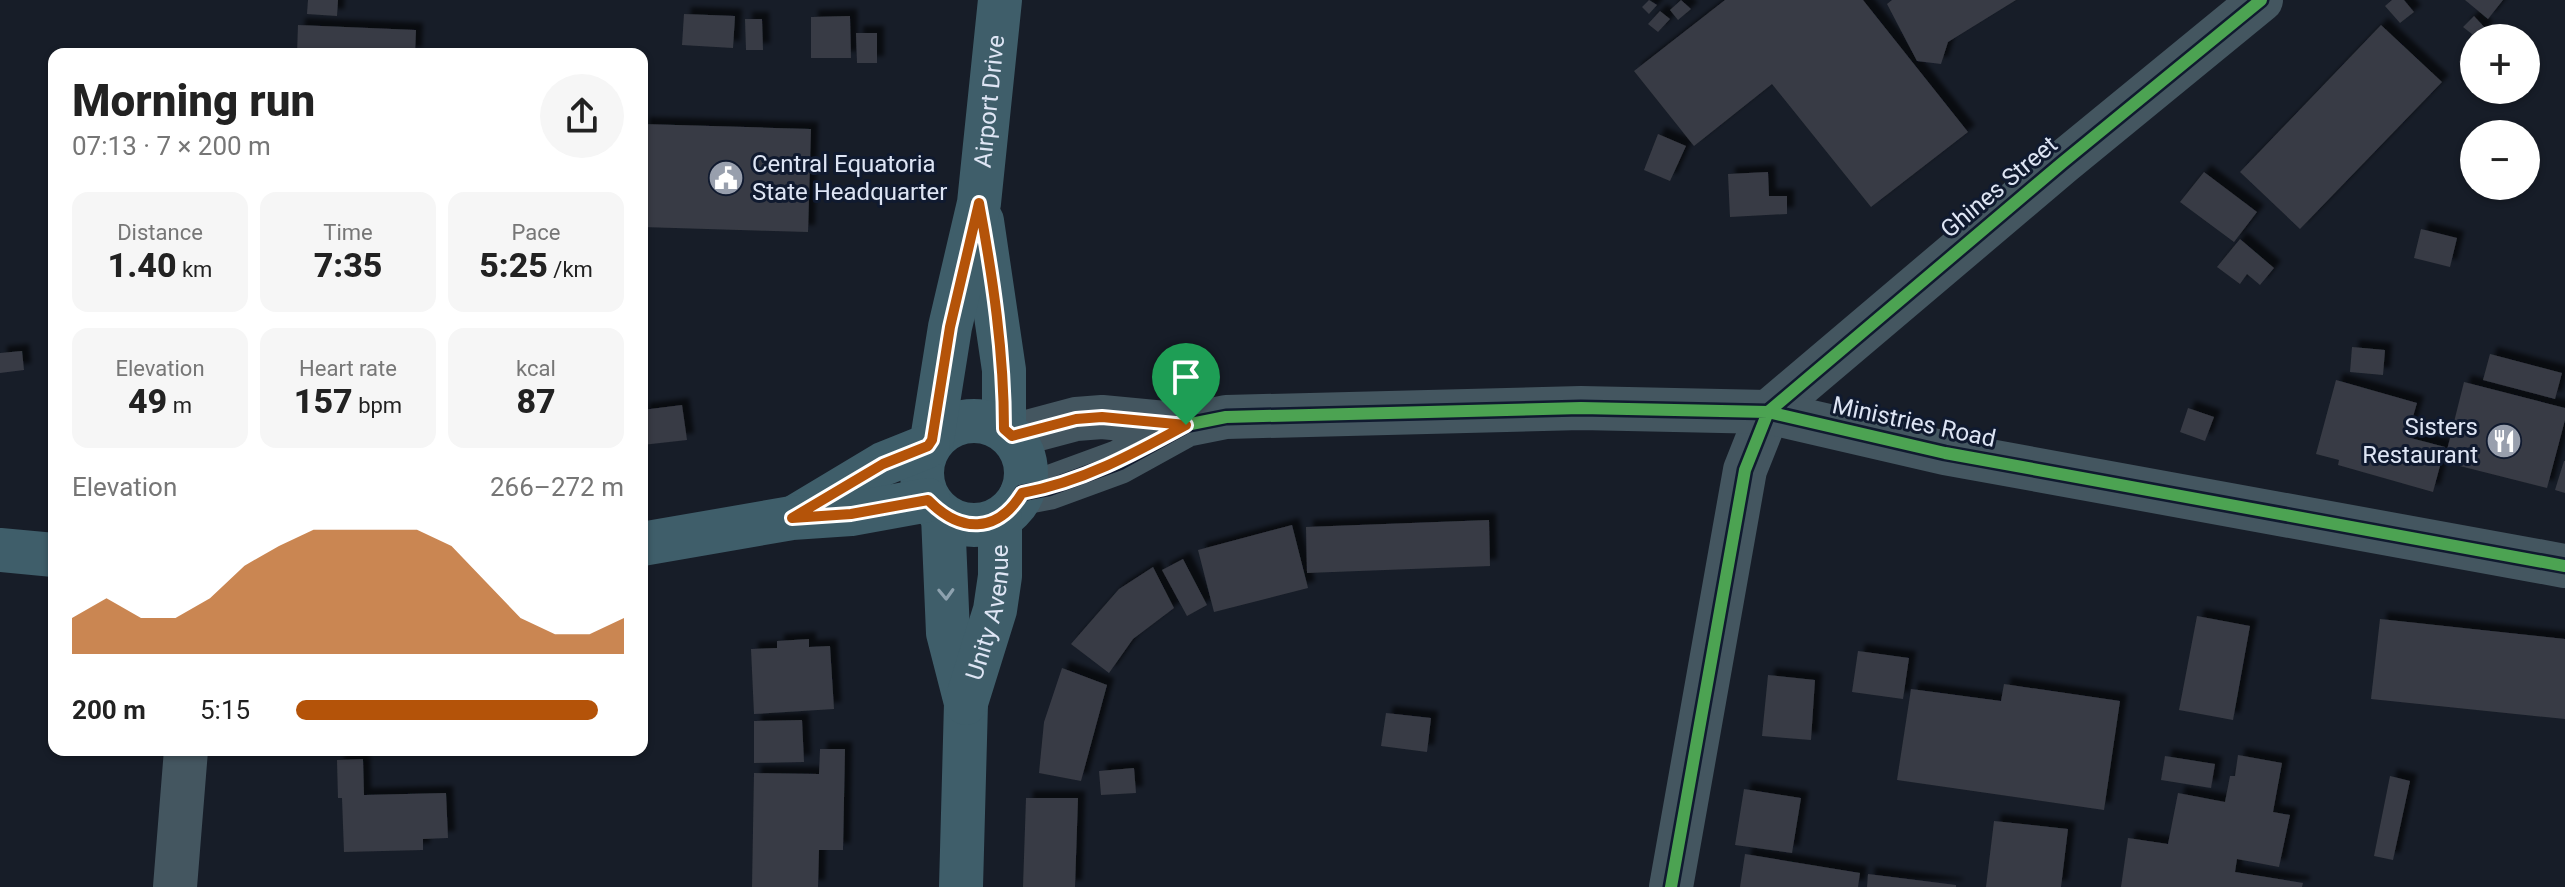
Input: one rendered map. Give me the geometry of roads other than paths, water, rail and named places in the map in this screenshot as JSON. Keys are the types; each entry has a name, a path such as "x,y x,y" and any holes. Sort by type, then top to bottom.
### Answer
{"main road":[{"name":"Airport Drive","path":"930,443 950,327 979,203 1000,0"},
{"name":"Airport Drive","path":"979,203 1004,370 1008,433"},
{"path":"792,518 883,464 930,443 956,423 970,420 985,421 1008,433 1026,460 1026,477 1011,506 990,523 963,524 936,508 921,481 921,466 930,443"},
{"name":"Unity Avenue","path":"961,887 966,703 995,610 1011,506"},
{"path":"648,543 792,518 936,508"},
{"name":"Unity Avenue","path":"936,508 948,633 966,703"},
{"path":"0,550 48,554"}],"street":[{"name":"Ghines Street","path":"1768,412 2062,163 2261,0"},
{"name":"Ministries Road","path":"1008,433 1102,417 1186,425 1226,417 1535,409 1768,412 1945,453 2565,566"},
{"path":"1671,887 1745,470 1768,412"},
{"name":"Ministries Road","path":"1011,506 1048,488 1119,462 1186,425"},
{"path":"175,887 186,756"}],"place":[{"name":"Central Equatoria State Headquarter","path":"726,178"},
{"name":"Sisters Restaurant","path":"2504,441"}]}
